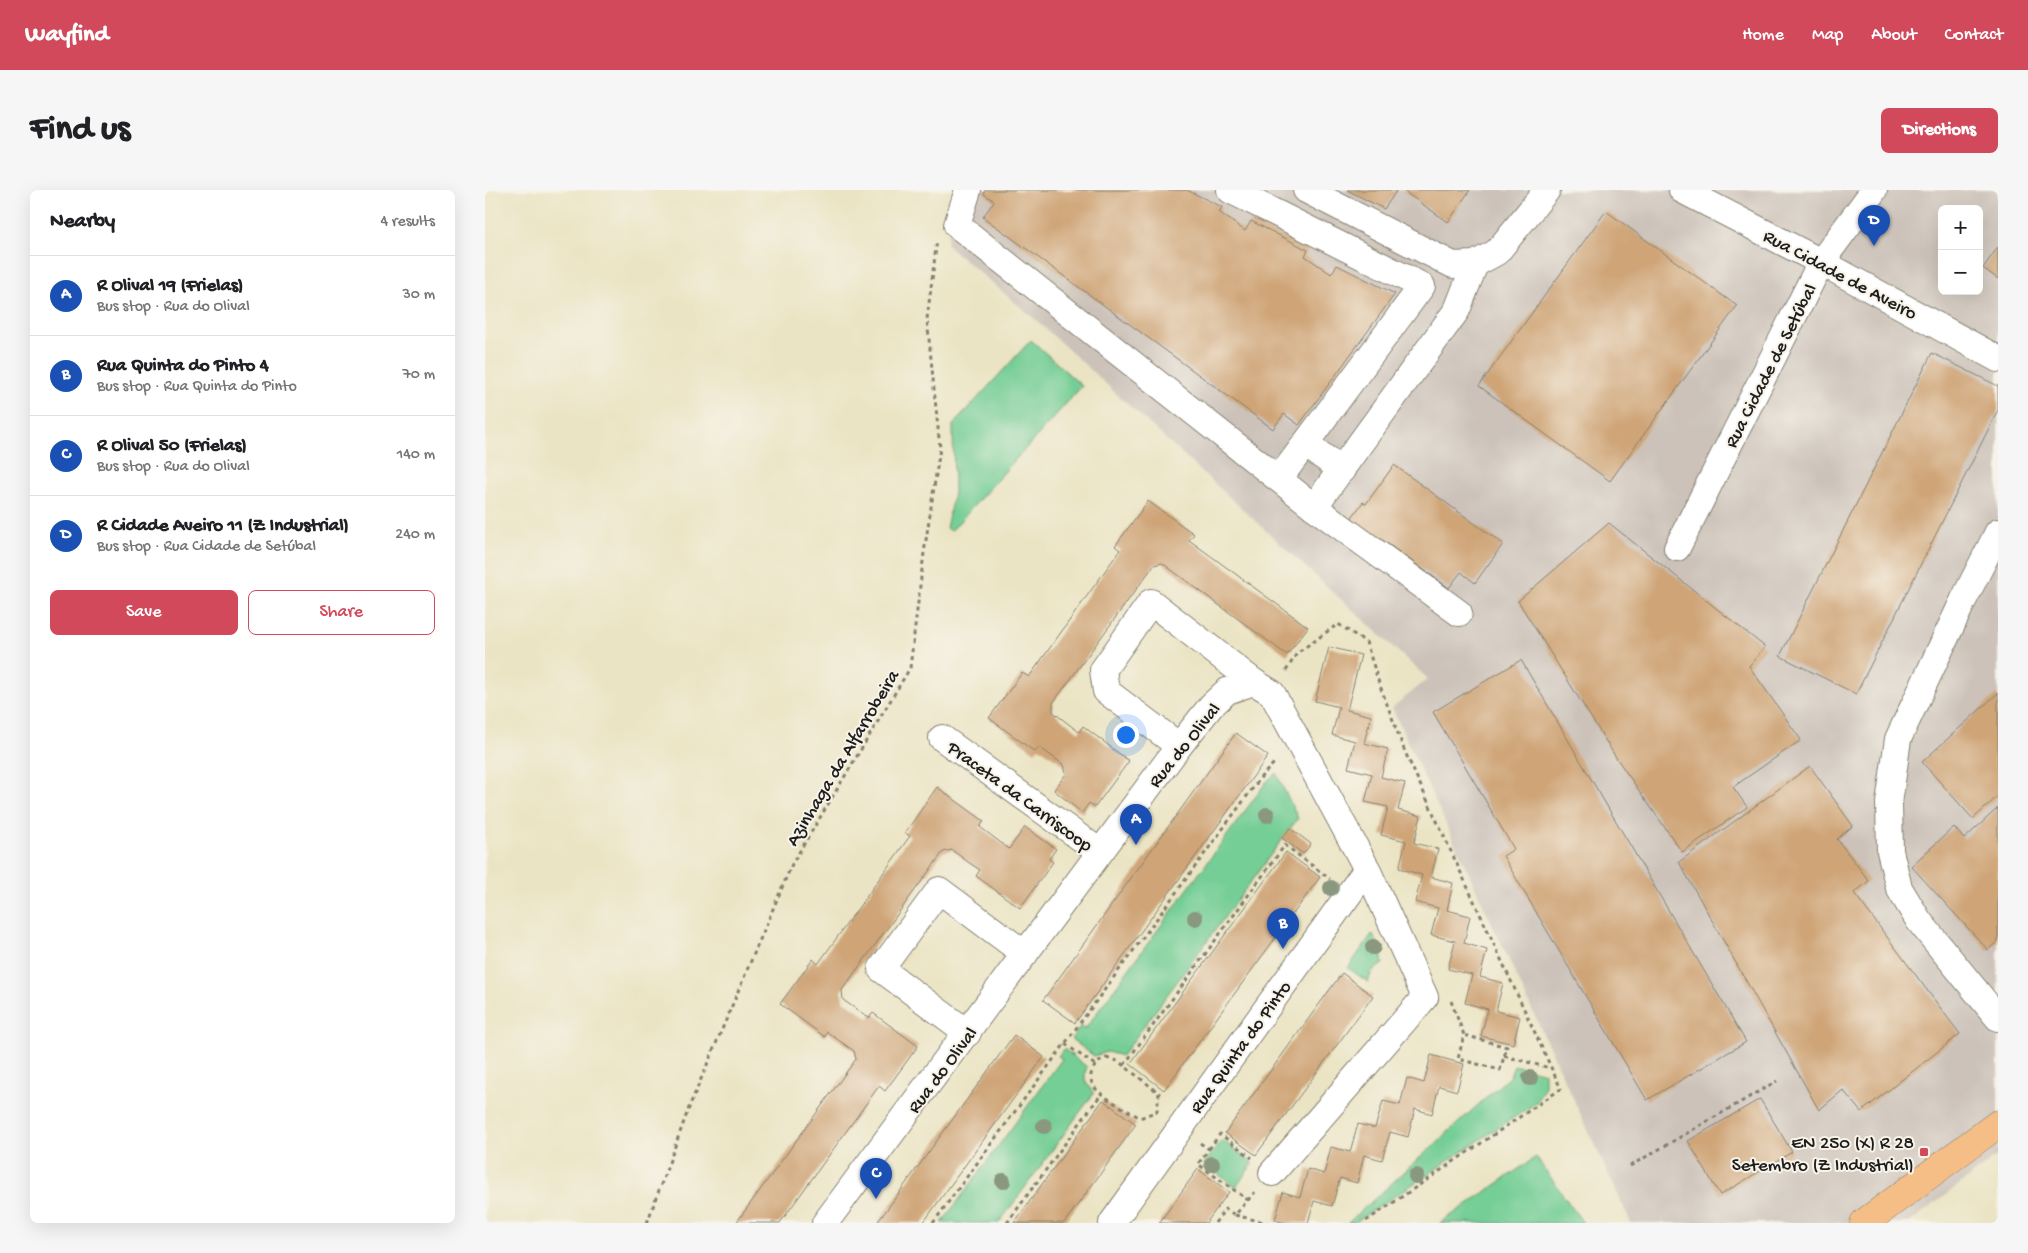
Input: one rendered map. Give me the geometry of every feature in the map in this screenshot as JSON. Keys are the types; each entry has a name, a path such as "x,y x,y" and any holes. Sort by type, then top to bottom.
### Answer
{"main road":[{"path":"1864,1223 1998,1124"}],"street":[{"path":"968,190 957,225 1315,507 1459,613"},
{"path":"1230,190 1421,286 1279,479"},
{"path":"1306,190 1453,265 1475,264 1497,252 1547,190"},
{"name":"Rua Cidade de Aveiro","path":"1682,190 1821,262 1998,359"},
{"name":"Rua Cidade de Setúbal","path":"1677,548 1821,262 1874,190"},
{"path":"1315,507 1457,310 1475,264"},
{"path":"1305,444 1342,470"},
{"path":"1998,532 1897,739 1889,803 1890,852 1899,888 1919,921 1998,1018"},
{"path":"1179,746 1106,691 1103,670 1151,602 1263,687 1367,869 1425,997 1272,1173"},
{"name":"Rua do Olival","path":"825,1223 1179,746 1211,706 1227,691 1263,687"},
{"name":"Praceta da Carriscoop","path":"942,738 1101,852"},
{"name":"Rua Quinta do Pinto","path":"1112,1223 1367,869"},
{"path":"967,1033 881,969 939,890 1025,954"}],"path":[{"name":"Azinhaga da Alfarrobeira","path":"647,1223 690,1105 792,864 910,668 924,553 940,448 927,319 937,240"},
{"path":"1263,687 1297,653 1338,624 1366,642 1405,752 1561,1090 1363,1223"},
{"path":"933,1223 1261,777 1276,761"},
{"path":"1123,1065 1285,845 1349,894"},
{"path":"1425,997 1449,998 1464,1035 1458,1059 1500,1070 1507,1047 1464,1035"},
{"path":"1065,1044 1095,1065"},
{"path":"1504,1056 1551,1068"},
{"path":"1106,1058 1119,1061 1123,1065 1159,1093 1157,1111 1140,1118 1096,1089 1091,1077 1095,1065 1106,1058"},
{"path":"1630,1166 1777,1081"},
{"path":"1007,1223 1102,1093"},
{"path":"1180,1128 1209,1149"},
{"path":"1235,1215 1272,1173 1220,1134 1198,1164 1248,1200"},
{"path":"1215,1223 1225,1209 1235,1215 1267,1223"}],"shaded area":[{"path":"954,190 1998,190 1998,1155 1909,1223 1631,1223 1392,708 1428,679 1036,320 947,245"}],"green space":[{"path":"1031,340 1082,386 951,531 946,528 954,492 953,425"},
{"path":"1276,773 1298,818 1122,1056 1107,1052 1094,1056 1071,1039 1080,1027 1085,1029 1267,781"},
{"path":"1372,934 1380,946 1383,964 1372,971 1368,982 1348,968"},
{"path":"1064,1049 1087,1067 1086,1081 1094,1093 999,1223 942,1223 1062,1059 1058,1056"},
{"path":"1514,1065 1545,1073 1545,1086 1536,1103 1354,1223 1348,1223 1510,1076"},
{"path":"1222,1140 1253,1163 1236,1187 1204,1164"},
{"path":"1536,1157 1583,1223 1440,1223"}],"building":[{"path":"985,190 1187,190 1222,207 1219,212 1245,231 1251,221 1308,250 1305,256 1331,274 1337,265 1395,294 1299,425 1284,414 1273,429 983,217 994,201 984,194"},
{"path":"1347,190 1397,190 1384,209"},
{"path":"1402,190 1470,190 1448,222"},
{"path":"1606,211 1737,306 1610,481 1479,386"},
{"path":"1998,247 1998,279 1983,268"},
{"path":"1932,353 1998,386 1998,410 1856,694 1780,656"},
{"path":"1394,465 1503,544 1475,583 1461,572 1449,588 1377,536 1375,538 1350,520 1363,502 1366,504"},
{"path":"1148,501 1194,534 1189,540 1308,627 1287,655 1162,563 1154,565 1053,703 1053,712 1079,732 1083,726 1129,761 1095,807 1089,803 1082,813 1054,790 1066,774 1064,765 1039,747 1035,752 989,718 1022,673 1029,677 1120,550 1115,546"},
{"path":"1609,523 1765,647 1749,666 1801,740 1733,787 1747,807 1682,852 1617,759 1518,601"},
{"path":"1329,647 1361,655 1347,710 1371,716 1364,743 1388,749 1381,777 1405,783 1398,810 1421,816 1414,843 1438,849 1431,877 1453,883 1447,910 1470,916 1464,943 1487,950 1480,977 1503,983 1496,1011 1520,1017 1513,1044 1481,1036 1488,1009 1465,1003 1472,975 1448,969 1455,941 1431,935 1438,908 1415,902 1422,875 1399,868 1406,841 1381,835 1388,807 1365,802 1372,774 1348,768 1355,741 1332,735 1339,707 1315,701"},
{"path":"1521,660 1746,1042 1647,1100 1503,856 1514,849 1433,712"},
{"path":"1998,693 1998,796 1973,819 1922,762"},
{"path":"1236,733 1268,756 1075,1023 1043,1000"},
{"path":"1810,766 1853,826 1837,839 1869,881 1854,893 1960,1034 1861,1112 1843,1090 1819,1110 1679,862"},
{"path":"937,787 984,821 980,827 1009,849 1025,827 1056,849 1049,859 1053,862 1020,908 976,876 980,870 952,850 943,852 842,990 843,1000 869,1018 873,1013 918,1046 885,1091 879,1086 780,1223 736,1223 856,1059 854,1051 827,1032 825,1037 780,1004 813,959 818,964 910,836 905,833"},
{"path":"1998,808 1998,941 1988,950 1911,866 1954,827 1964,839"},
{"path":"1290,828 1311,844 1303,854 1282,838"},
{"path":"1286,852 1320,877 1164,1090 1130,1064"},
{"path":"1342,973 1373,996 1256,1155 1225,1133"},
{"path":"1014,1035 1044,1057 923,1223 877,1223"},
{"path":"1431,1055 1464,1064 1457,1091 1439,1086 1432,1114 1415,1109 1408,1137 1390,1132 1382,1160 1364,1155 1357,1183 1340,1178 1332,1206 1314,1201 1308,1223 1286,1223 1275,1220 1283,1192 1300,1197 1308,1169 1324,1174 1331,1147 1350,1152 1358,1124 1375,1128 1383,1101 1400,1105 1407,1078 1424,1083"},
{"path":"1760,1099 1792,1152 1720,1195 1688,1141"},
{"path":"1103,1100 1136,1124 1098,1177 1064,1223 1014,1223"},
{"path":"1198,1169 1229,1192 1206,1223 1159,1223"}],"place":[{"name":"R Cidade Aveiro 11 (Z Industrial)","path":"1874,246"},
{"name":"R Olival 19 (Frielas)","path":"1136,845"},
{"name":"Rua Quinta do Pinto 4","path":"1283,949"},
{"name":"EN 250 (X) R 28 Setembro (Z Industrial)","path":"1924,1152"},
{"name":"R Olival 50 (Frielas)","path":"876,1199"}]}
